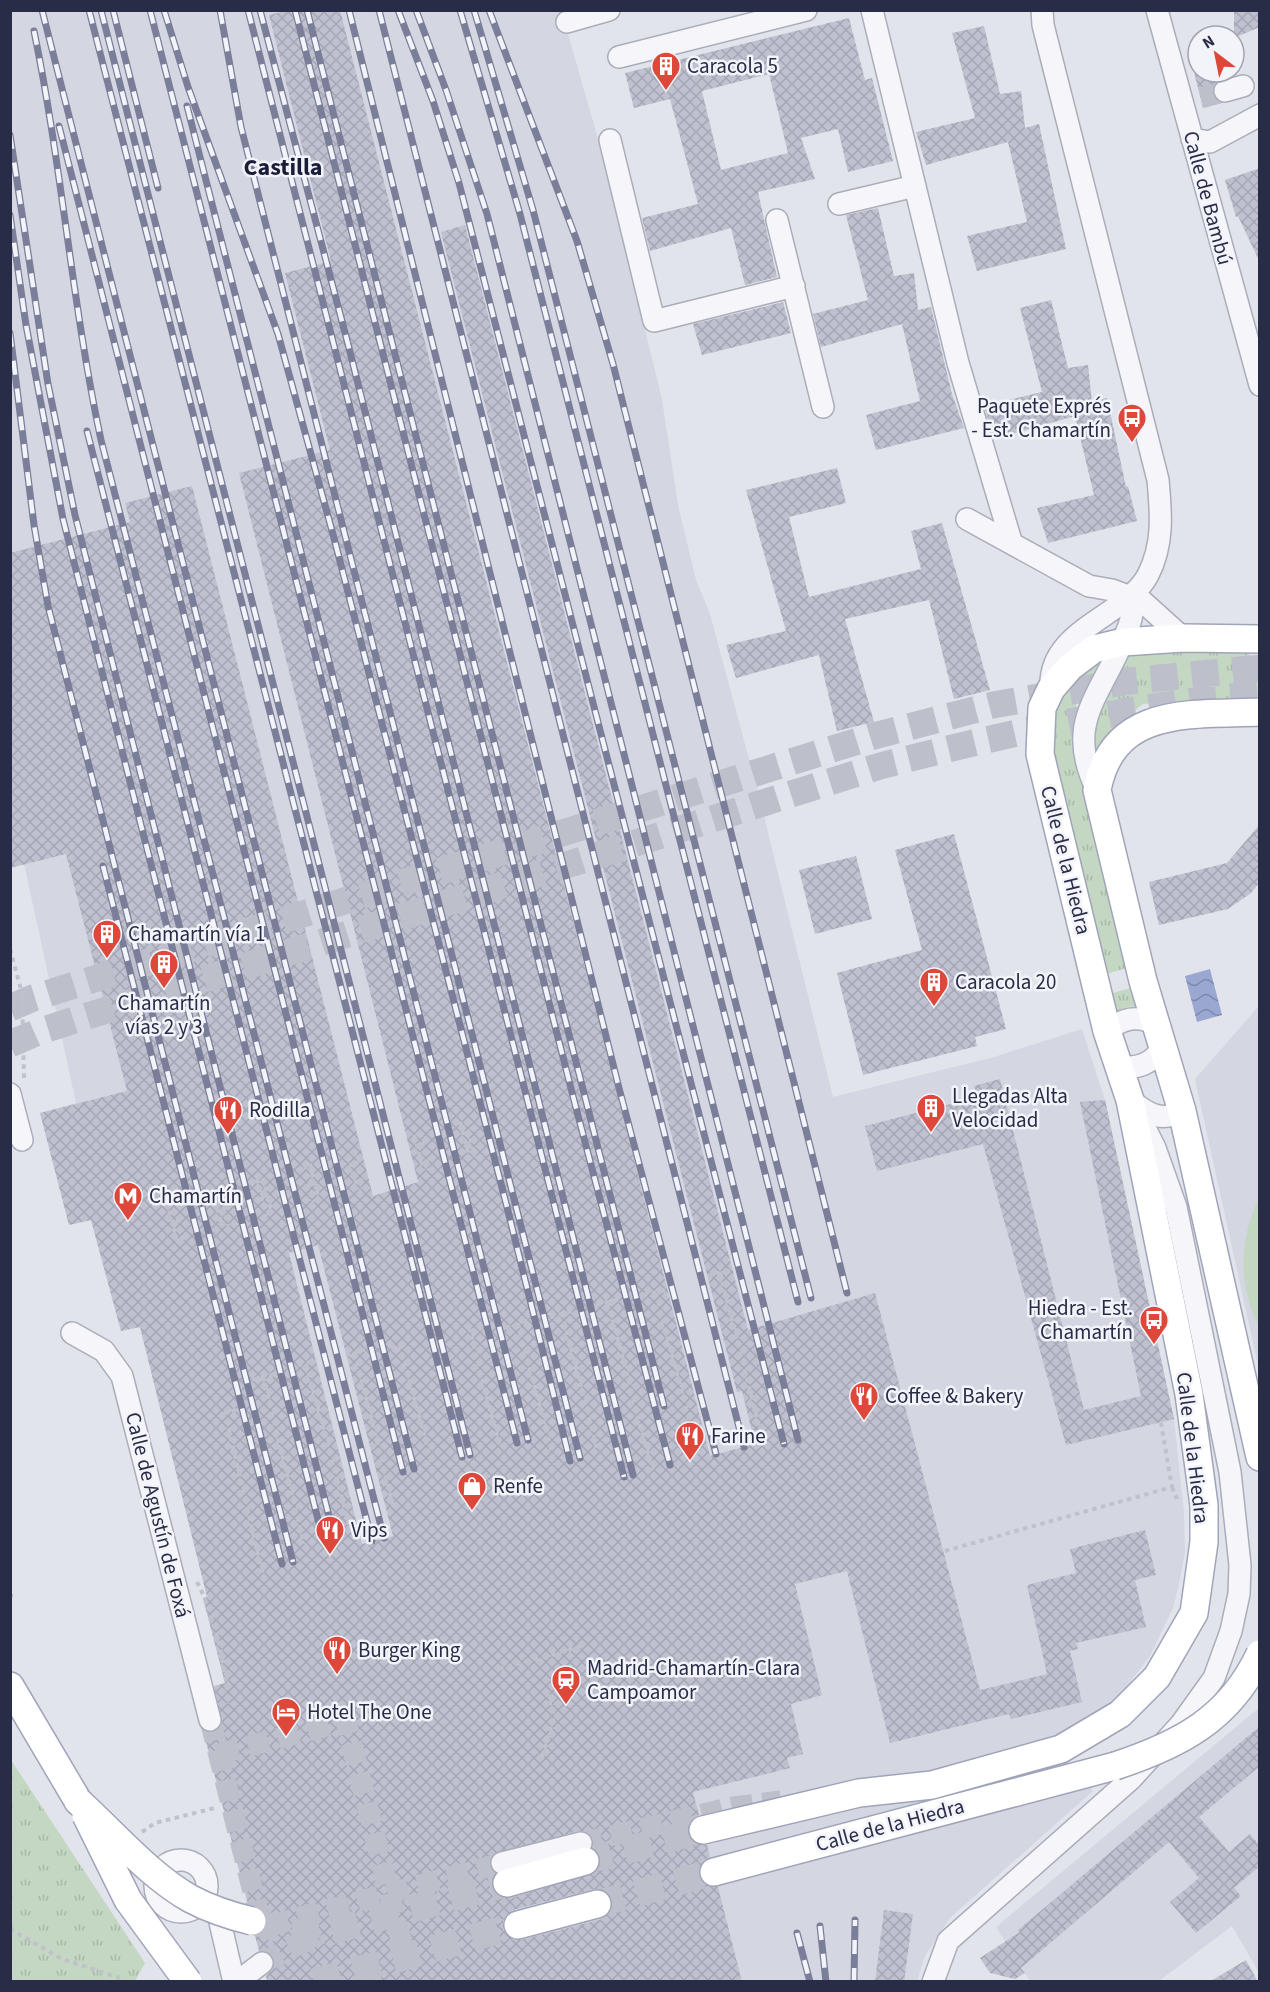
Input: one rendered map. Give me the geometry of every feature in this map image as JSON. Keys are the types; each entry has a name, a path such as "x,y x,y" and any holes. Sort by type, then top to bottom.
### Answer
{"main road":[{"name":"Calle de la Hiedra","path":"703,1830 859,1793 932,1785 1061,1749 1120,1714 1157,1677 1194,1613 1201,1578 1204,1542 1200,1461 1162,1249 1130,1100 1107,1031 1040,754 1042,708 1059,677 1085,655 1104,645 1183,638 1260,639"},
{"path":"1260,712 1172,716 1139,726 1129,734 1107,761 1097,790 1143,981 1182,1111 1260,1457"},
{"name":"Calle de la Hiedra","path":"714,1872 1115,1766 1165,1749 1208,1722 1226,1705 1243,1683 1260,1654"},
{"path":"10,1686 78,1801 128,1900 188,1982"},
{"name":"Calle de la Hiedra","path":"797,1849 826,1830 859,1793"},
{"path":"78,1801 154,1871 189,1898 223,1913 252,1921"},
{"path":"505,1873 583,1852"},
{"path":"518,1925 597,1904"}],"street":[{"path":"567,22 609,10"},
{"path":"619,57 806,10"},
{"path":"872,10 958,363 1011,541"},
{"name":"Calle de Bambú","path":"1157,10 1192,101 1192,139 1260,385"},
{"name":"Calle de la Hiedra","path":"1040,15 1158,480 1162,515 1160,542 1147,577 1131,597 1088,625 1059,654 1052,668 1051,689"},
{"path":"1192,139 1210,142 1260,115"},
{"path":"610,140 654,321 794,286"},
{"path":"839,204 915,186"},
{"path":"777,220 823,407"},
{"path":"967,519 1011,541 1089,586 1112,590 1142,601 1183,638"},
{"path":"1097,790 1084,752 1083,729 1097,690 1110,671 1123,642 1133,613 1131,597"},
{"path":"1107,1031 1126,1019 1139,1018 1160,1035 1159,1053 1145,1064 1125,1068 1117,1065"},
{"path":"17,1087 22,1140"},
{"path":"1130,1100 1145,1112 1160,1117 1173,1116 1182,1111"},
{"name":"Calle de la Hiedra","path":"933,1982 948,1941 1131,1779 1181,1724 1214,1678 1231,1630 1239,1594 1240,1565 1234,1497 1176,1207 1163,1166 1130,1100"},
{"path":"1163,1166 1186,1183 1200,1186"},
{"name":"Calle de Agustín de Foxá","path":"72,1333 104,1351 118,1369 127,1392 210,1720"},
{"path":"172,1982 161,1946 162,1905 155,1890 157,1874 162,1868 177,1861 191,1862 203,1873 206,1880 205,1896 219,1918 235,1982 262,1963"},
{"path":"162,1905 177,1912 186,1912 194,1909 205,1896"}],"path":[{"path":"10,949 22,993 17,1087"},
{"path":"460,1122 472,1158 466,1121"},
{"path":"420,1134 429,1170"},
{"path":"414,1135 424,1171"},
{"path":"348,1154 360,1190 354,1152"},
{"path":"314,1202 307,1165 319,1200"},
{"path":"263,1178 272,1214"},
{"path":"257,1179 266,1216"},
{"path":"219,1189 228,1226"},
{"path":"213,1191 222,1227"},
{"path":"173,1201 183,1240"},
{"path":"167,1202 177,1241"},
{"path":"708,1276 733,1270"},
{"path":"720,1273 763,1442"},
{"path":"643,1295 667,1290"},
{"path":"656,1293 699,1458"},
{"path":"596,1305 621,1299"},
{"path":"608,1302 651,1470"},
{"path":"550,1317 576,1310"},
{"path":"562,1313 598,1453"},
{"path":"506,1328 529,1321"},
{"path":"518,1324 555,1464"},
{"path":"483,1328 470,1331 500,1448"},
{"path":"391,1348 400,1345 432,1465"},
{"path":"346,1355 364,1350"},
{"path":"355,1353 393,1506"},
{"path":"298,1365 316,1361"},
{"path":"306,1364 351,1532"},
{"path":"252,1380 276,1374"},
{"path":"263,1377 304,1544"},
{"path":"237,1410 225,1413 263,1575"},
{"path":"1161,1422 1177,1499"},
{"path":"945,1551 1173,1487"},
{"path":"10,1598 13,1590"},
{"path":"206,1597 228,1683 228,1704"},
{"path":"500,1669 582,1646"},
{"path":"542,1757 554,1717 546,1690"},
{"path":"141,1833 155,1823 215,1808"},
{"path":"10,1929 62,1959 120,1978"}],"shaded area":[{"path":"10,11 571,11 562,13 599,142 662,399 678,505 696,580 710,614 759,796 833,1097 994,1057 1082,1029 1105,1100 1174,1419 1184,1512 1185,1551 1180,1580 1173,1608 1150,1656 1124,1690 1058,1753 1093,1791 950,1918 925,1956 917,1981 267,1981 201,1722 212,1687 225,1683 203,1598 207,1596 140,1327 121,1331 91,1220 69,1225 40,1113 76,1103 11,804"},
{"path":"1259,1006 1259,1370 1195,1079"},
{"path":"1259,1708 1259,1973 1232,1926 1159,1981 1030,1981 996,1927"}],"green space":[{"path":"1142,649 1247,653 1259,664 1259,696 1143,704 1118,724 1095,753 1092,726 1127,656"},
{"path":"1098,659 1103,663 1077,700 1072,742 1129,967 1104,975 1052,771 1052,711 1072,680"},
{"path":"1134,987 1139,1006 1127,1007 1114,1012 1109,994"},
{"path":"1259,1198 1259,1327 1247,1295 1244,1262 1248,1230"},
{"path":"11,1760 145,1963 135,1981 11,1981"}],"water":[{"path":"1210,969 1222,1015 1197,1022 1185,976"}],"building":[{"path":"288,10 340,10 710,1456 755,1444 742,1391 737,1392 441,232 465,225 748,1330 875,1293 980,1690 1047,1674 1027,1585 1076,1573 1070,1549 1145,1530 1156,1575 1135,1580 1146,1627 1076,1643 1078,1649 1070,1651 1082,1702 1011,1719 1009,1714 890,1743 847,1571 795,1584 822,1695 791,1704 803,1754 787,1758 790,1768 693,1792 699,1815 692,1819 688,1826 692,1841 707,1845 710,1857 703,1861 699,1875 703,1883 718,1887 742,1982 267,1982 266,1976 273,1968 274,1961 267,1952 259,1951 255,1936 264,1931 267,1917 262,1909 248,1904 203,1730 214,1732 222,1724 214,1686 225,1683 203,1598 207,1597 140,1327 121,1331 91,1220 69,1225 40,1113 127,1091 66,854 10,868 10,553 130,522 125,503 192,486 373,1196 418,1182 239,473 330,450 285,273 331,261 269,15","holes":["318,1245 393,1536 362,1544 289,1253","585,1831 593,1839 593,1848 600,1857 600,1865 596,1872 511,1898 503,1898 496,1894 492,1887 495,1873 490,1866 494,1854","594,1889 608,1893 612,1901 612,1909 602,1919 521,1940 513,1940 503,1930 503,1920 513,1910"]},
{"path":"1234,10 1260,10 1260,27 1246,33 1246,24 1234,24"},
{"path":"849,18 865,80 872,78 893,161 848,172 838,129 801,138 815,179 758,192 777,277 745,285 731,228 650,251 642,218 698,204 670,99 634,108 625,73","holes":["769,74 788,153 721,170 702,91"]},
{"path":"984,26 1000,94 1021,91 1025,128 1039,124 1066,249 977,271 967,236 1027,222 1008,142 926,165 916,132 975,118 952,33"},
{"path":"1197,84 1216,84 1213,94 1222,103 1203,108"},
{"path":"1260,168 1260,263 1238,216 1236,217 1225,180"},
{"path":"878,208 894,276 914,273 918,310 931,307 952,394 964,428 876,450 866,415 920,401 902,324 821,347 813,314 868,300 846,215"},
{"path":"1051,300 1068,368 1088,365 1092,402 1107,398 1126,487 1128,486 1137,521 1048,543 1037,508 1094,495 1075,416 994,439 984,406 1042,392 1020,308"},
{"path":"783,302 791,333 702,355 693,324"},
{"path":"837,468 846,503 789,517 809,597 921,569 911,531 942,523 990,690 954,699 929,600 845,619 874,722 837,731 819,655 736,678 726,645 786,631 746,490"},
{"path":"1260,824 1260,882 1251,893 1228,909 1159,925 1149,882 1227,863"},
{"path":"954,834 1006,1029 975,1037 977,1046 863,1075 837,973 922,950 895,850"},
{"path":"856,856 872,919 815,934 799,870"},
{"path":"1000,1079 1084,1410 1141,1396 1080,1102 1105,1100 1174,1419 1066,1445 983,1144 877,1171 865,1126 978,1097 974,1086"},
{"path":"1260,1726 1260,1766 1199,1817 1229,1852 1250,1834 1260,1846 1260,1866 1234,1888 1241,1896 1196,1933 1170,1902 1199,1878 1169,1842 1021,1968 1025,1973 1015,1979 990,1973 980,1958 1020,1932 1018,1930"},
{"path":"884,1910 913,1914 904,1982 875,1982"},
{"path":"1246,1960 1258,1982 1209,1982"}],"tunnel":[{"path":"1201,98 1225,91"},
{"path":"10,1008 33,998 874,736 993,705 1129,681 1260,668"},
{"path":"10,1044 40,1031 880,766 1068,722 1164,705 1260,694"},
{"path":"210,1720 261,1924"},
{"path":"218,1754 346,1721 405,1956"},
{"path":"581,1843 733,1807 781,1801"},
{"path":"585,1861 703,1830"},
{"path":"268,1926 502,1863"},
{"path":"597,1904 714,1872"},
{"path":"252,1921 289,1932 320,1934 507,1883"},
{"path":"314,1982 518,1925"},
{"path":"262,1963 320,1934"}],"railway":[{"path":"42,10 414,1469"},
{"path":"89,10 462,1457"},
{"path":"101,10 470,1455"},
{"path":"113,10 158,188"},
{"path":"150,10 517,1443"},
{"path":"164,10 188,87 278,334 334,538 506,1203 570,1461"},
{"path":"220,10 241,127 580,1458"},
{"path":"248,10 624,1477"},
{"path":"260,10 348,344 633,1475"},
{"path":"295,10 575,1104 670,1465"},
{"path":"307,10 664,1406"},
{"path":"349,10 619,1088 716,1454"},
{"path":"379,10 744,1447"},
{"path":"398,10 433,101 459,183 784,1444"},
{"path":"416,10 446,90 487,214 798,1440"},
{"path":"460,10 520,214 798,1302"},
{"path":"474,10 533,210 811,1298"},
{"path":"489,10 577,241 613,364 847,1293"},
{"path":"34,31 52,133 82,338 101,440 384,1538"},
{"path":"187,106 528,1440"},
{"path":"59,126 403,1472"},
{"path":"10,135 48,384 75,515 334,1536"},
{"path":"10,215 26,325 63,519 323,1539"},
{"path":"10,333 34,525 48,606 293,1562"},
{"path":"87,431 372,1541"},
{"path":"103,866 282,1564"},
{"path":"854,1982 855,1920"},
{"path":"820,1926 826,1982"},
{"path":"797,1933 810,1982"}],"place":[{"name":"Caracola 5","path":"666,92"},
{"name":"Paquete Exprés - Est. Chamartín","path":"1132,444"},
{"name":"Chamartín vía 1","path":"107,960"},
{"name":"Chamartín vías 2 y 3","path":"164,990"},
{"name":"Caracola 20","path":"934,1008"},
{"name":"Llegadas Alta Velocidad","path":"931,1134"},
{"name":"Rodilla","path":"228,1136"},
{"name":"Chamartín","path":"128,1222"},
{"name":"Hiedra - Est. Chamartín","path":"1154,1346"},
{"name":"Coffee & Bakery","path":"864,1422"},
{"name":"Farine","path":"690,1462"},
{"name":"Renfe","path":"472,1512"},
{"name":"Vips","path":"330,1556"},
{"name":"Burger King","path":"337,1676"},
{"name":"Madrid-Chamartín-Clara Campoamor","path":"566,1706"},
{"name":"Hotel The One","path":"286,1738"}],"district":[{"name":"Castilla","path":"283,167"}]}
